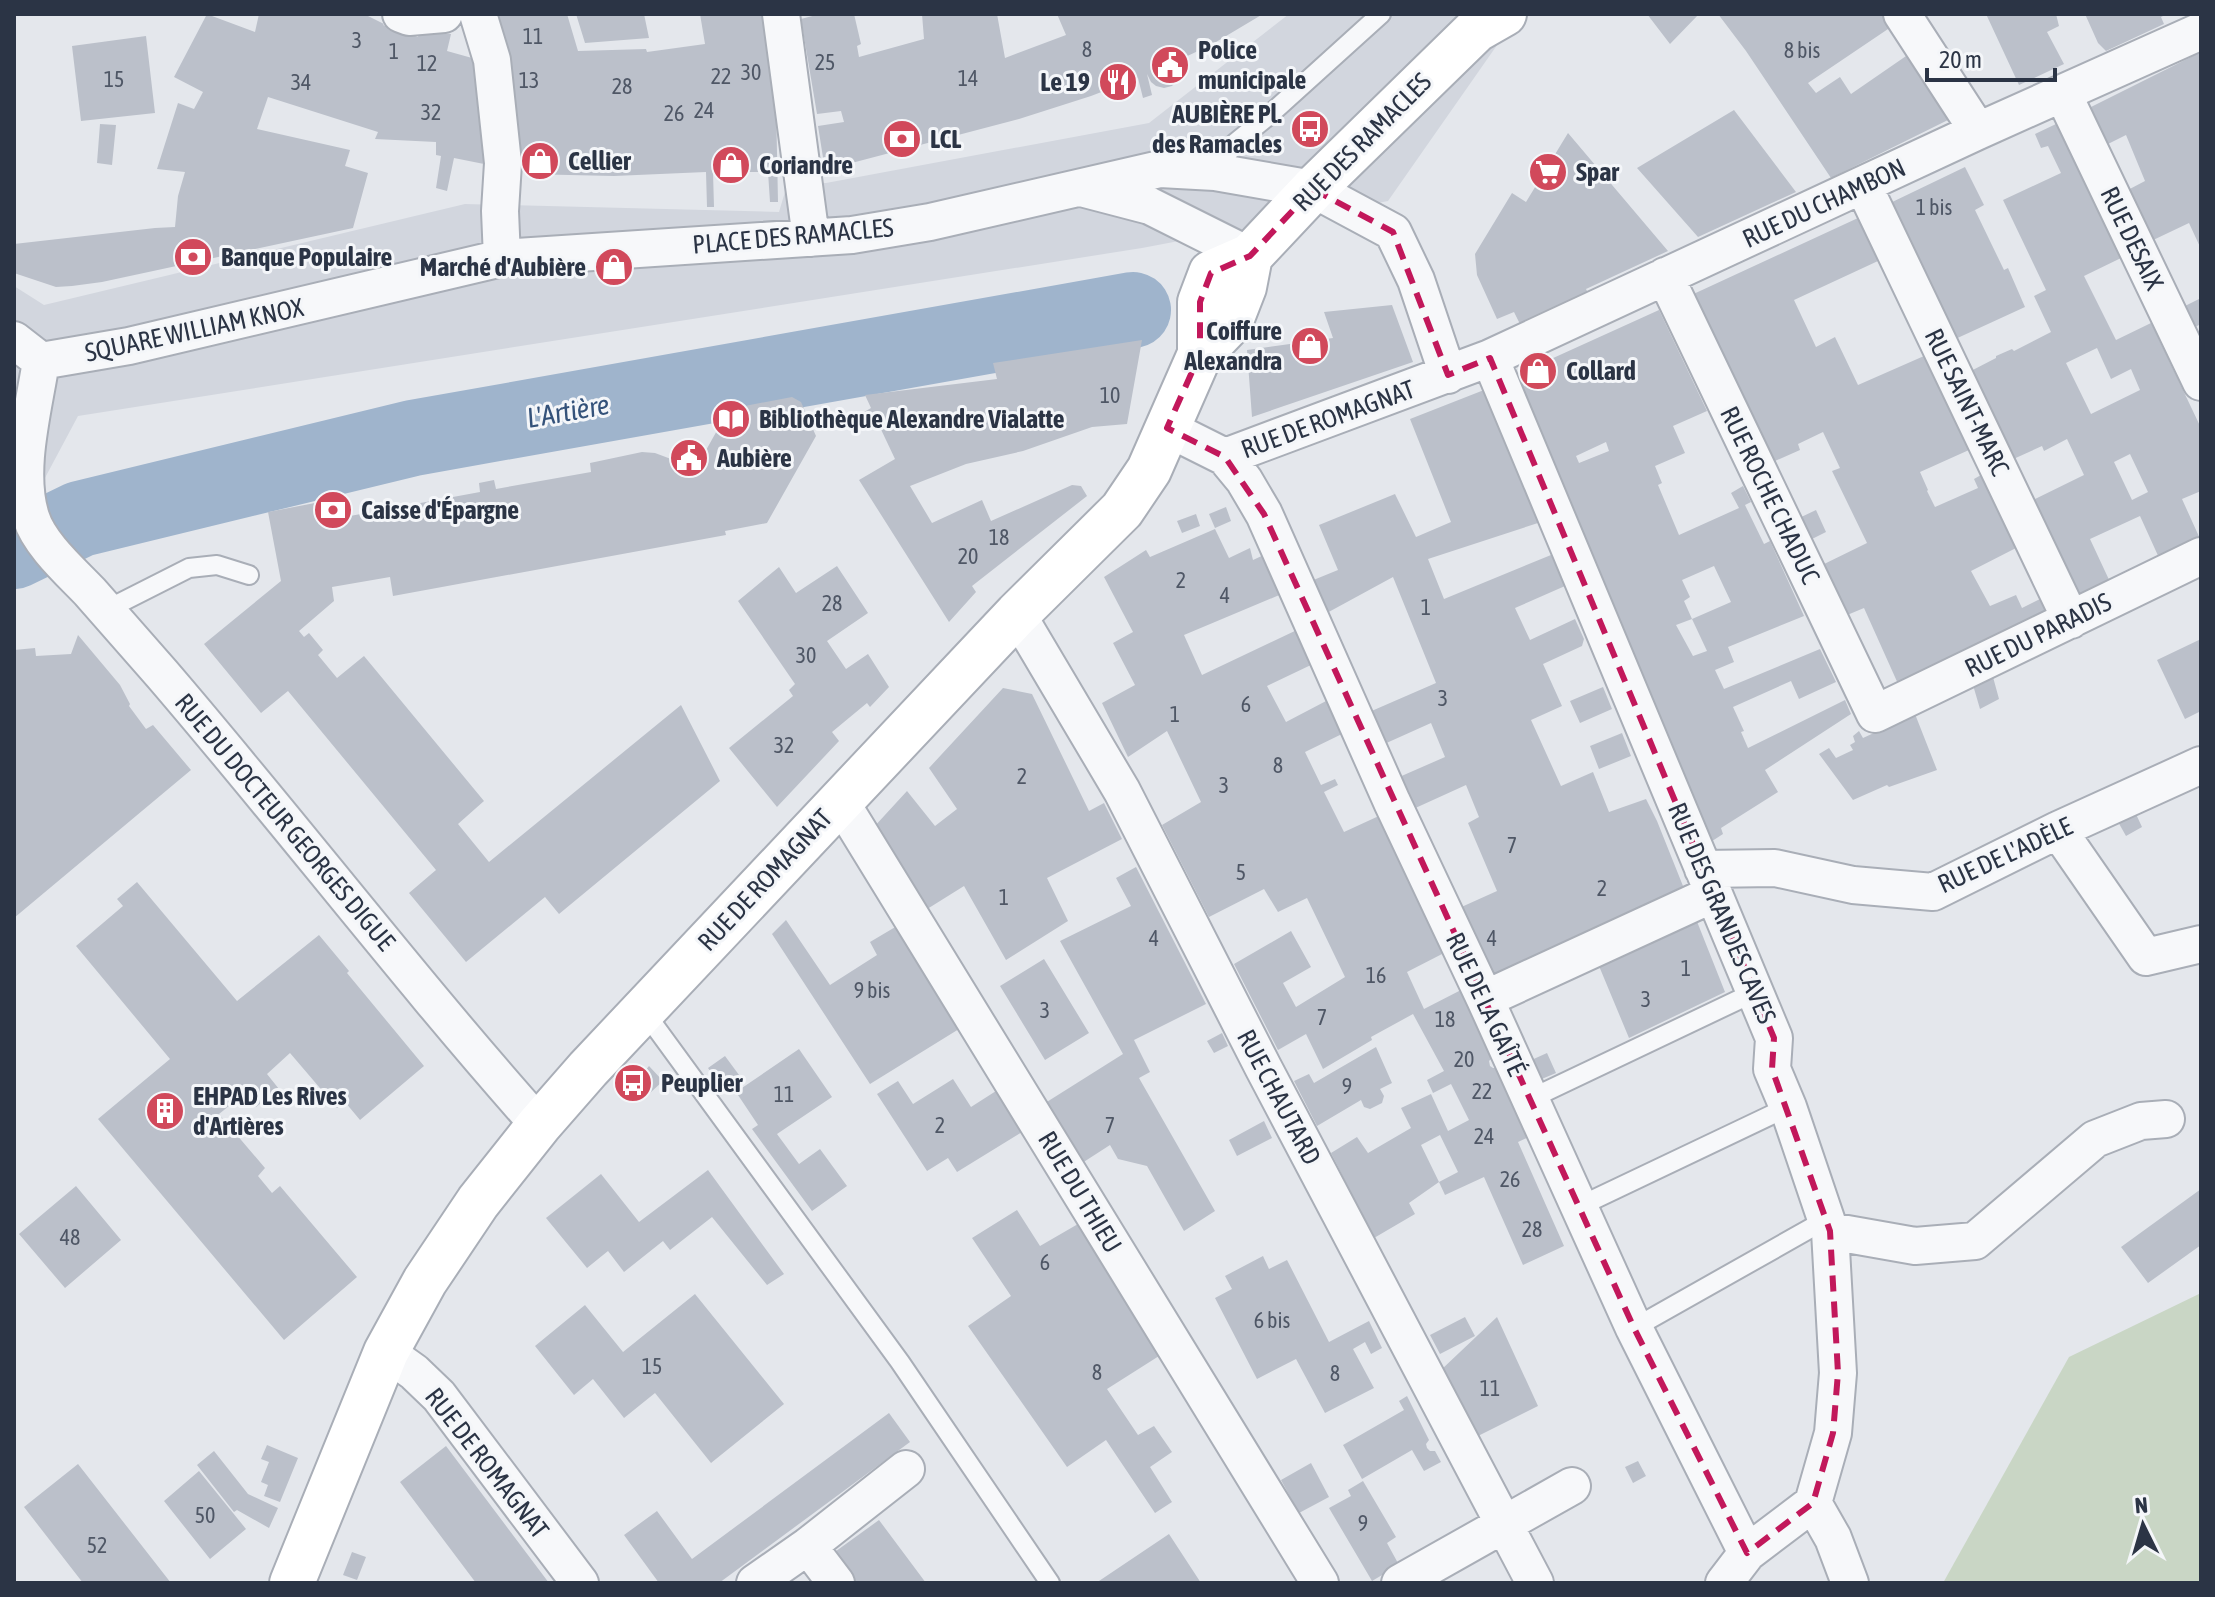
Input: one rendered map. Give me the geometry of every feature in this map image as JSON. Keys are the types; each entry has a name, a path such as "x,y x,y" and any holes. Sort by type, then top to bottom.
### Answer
{"main road":[{"name":"RUE DES RAMACLES","path":"1250,256 1479,18"},
{"name":"RUE DE ROMAGNAT","path":"292,1583 386,1352 425,1281 460,1229 539,1125 588,1069 1017,614 1122,510 1149,470 1200,354 1200,302 1211,273 1250,256"}],"street":[{"path":"401,14 409,17 444,14"},
{"path":"478,14 492,60 503,163 500,211 502,258"},
{"path":"781,14 811,238"},
{"path":"1902,14 1978,131"},
{"name":"RUE DU CHAMBON","path":"1448,375 2201,31"},
{"name":"RUE DESAIX","path":"2063,94 2201,382"},
{"name":"PLACE DES RAMACLES","path":"502,258 852,235 930,222 1160,169 1215,172 1313,189"},
{"name":"RUE SAINT-MARC","path":"1863,185 2071,620"},
{"name":"PLACE DES RAMACLES","path":"1080,188 1150,206 1250,256"},
{"path":"1313,189 1393,232 1416,280 1448,375"},
{"name":"SQUARE WILLIAM KNOX","path":"23,500 27,350 129,346 502,258"},
{"name":"RUE ROCHE CHADUC","path":"1665,276 1875,714"},
{"name":"RUE DES GRANDES CAVES","path":"1490,358 1774,1038 1772,1069 1829,1225 1838,1373 1833,1433 1813,1503"},
{"name":"RUE DE ROMAGNAT","path":"1167,428 1225,457 1448,375"},
{"name":"RUE DE LA GAÎTÉ","path":"1225,457 1244,480 1264,514 1392,802 1634,1328 1747,1553"},
{"name":"RUE DU DOCTEUR GEORGES DIGUE","path":"23,500 49,548 231,755 480,1059 539,1125"},
{"name":"RUE DU PARADIS","path":"1875,714 2201,556"},
{"name":"RUE CHAUTARD","path":"1017,614 1122,791 1263,1067 1535,1583"},
{"name":"RUE DE L'ADÈLE","path":"1708,882 1775,868 1853,885 1933,892 2058,830 2201,765"},
{"name":"RUE DU THIEU","path":"840,801 1320,1583"},
{"path":"2058,830 2146,957 2201,944"},
{"path":"1485,999 1708,882"},
{"path":"1829,1225 1915,1246 1975,1241 2095,1139 2141,1121 2166,1119"},
{"name":"RUE DE ROMAGNAT","path":"386,1352 414,1372 439,1396 580,1583"},
{"path":"755,1583 808,1546 906,1469"},
{"path":"1400,1583 1572,1486"},
{"path":"1724,1583 1747,1553 1813,1503 1833,1538 1850,1583"},
{"path":"808,1546 836,1583"}],"lane":[{"path":"1215,172 1235,143 1381,14"},
{"path":"106,610 189,568 217,565 249,575"},
{"path":"1530,1099 1755,992"},
{"path":"643,1010 900,1362 1050,1583"},
{"path":"1578,1207 1788,1107"},
{"path":"1634,1328 1829,1225"}],"highlighted area":[{"path":"1313,189 1393,232 1448,375 1490,358 1774,1038 1772,1069 1830,1231 1838,1373 1833,1433 1813,1503 1747,1553 1634,1328 1264,514 1225,457 1167,428 1200,354 1200,302 1211,273 1250,256"}],"shaded area":[{"name":"Marché d'Aubière","path":"1289,14 1472,14 1502,38 1388,201 1142,248 78,416 14,536 14,286 44,305 465,204 779,212 788,182 826,183 1149,123"}],"green space":[{"path":"2201,1293 2201,1583 1943,1583 2069,1357"}],"building":[{"path":"207,14 255,32 259,14 364,14 383,25 418,37 420,31 451,34 447,51 472,58 479,91 476,92 484,164 454,158 447,191 436,188 441,156 436,155 436,142 375,139 378,132 268,97 257,129 350,150 345,166 368,173 353,228 72,286 56,287 14,273 14,244 175,227 178,196 185,172 157,169 178,103 194,109 203,92 174,77"},
{"path":"489,14 567,14 578,51 646,49 647,52 705,44 700,14 764,14 776,103 778,202 770,202 768,172 713,172 714,207 707,207 706,172 614,176 525,174 515,111"},
{"path":"576,14 644,14 649,38 585,43"},
{"path":"820,14 854,14 861,44 857,46 859,57 924,39 922,14 997,14 1005,58 1066,35 1057,14 1263,14 1183,58 1182,75 1172,86 1156,86 1147,74 1152,95 1143,98 1138,78 1019,119 825,170 818,126 844,122 841,111 817,114 801,19"},
{"path":"1647,14 1699,14 1670,44"},
{"path":"1718,14 1883,14 1891,27 1808,83 1816,93 1840,77 1851,94 1909,54 1950,119 1831,178"},
{"path":"1986,14 2056,14 2059,26 2047,32 2064,64 2019,85"},
{"path":"2085,14 2167,14 2161,17 2164,24 2106,51 2098,43"},
{"path":"146,36 155,113 81,121 72,46"},
{"path":"2201,52 2201,249 2189,223 2149,242 2124,192 2145,181 2126,135 2102,147 2085,110"},
{"path":"1734,110 1796,192 1698,237 1637,168"},
{"path":"100,124 116,125 112,165 97,163"},
{"path":"2056,124 2121,258 2084,276 2116,340 2151,323 2201,428 2201,491 2182,499 2201,541 2160,560 2140,516 2090,539 2111,584 2076,601 2029,502 2084,475 2067,439 2044,451 2042,446 2009,461 1967,373 1996,356 2012,349 2014,351 2051,332 2034,296 2046,290 2003,200 2061,173 2048,146 2041,148 2035,134","holes":["2097,348 2111,379 2131,369 2140,390 2091,414 2066,363","2130,454 2148,492 2132,500 2114,462"]},
{"path":"1568,133 1668,251 1586,289 1589,295 1520,324 1514,312 1497,319 1477,275 1475,254 1512,193 1526,202"},
{"path":"1965,167 1984,205 1975,210 2004,270 2008,268 2025,307 1951,341 1886,205"},
{"path":"1858,218 1878,261 1794,300 1816,347 1835,337 1858,385 1924,356 1969,450 1920,472 1927,491 1935,507 1978,488 1974,479 1981,475 2016,548 1971,571 1990,606 2016,595 2022,608 2040,599 2048,615 1899,686 1864,608 1840,618 1818,567 1867,543 1832,471 1840,468 1823,432 1798,444 1800,450 1768,464 1687,297"},
{"path":"2201,298 2201,324 2189,330 2179,309"},
{"path":"1392,305 1413,362 1252,417 1247,350 1333,338 1324,312"},
{"path":"1659,310 1707,411 1673,426 1685,453 1655,466 1662,483 1658,485 1679,535 1739,508 1731,493 1743,486 1751,502 1745,505 1764,544 1770,541 1804,616 1728,647 1734,662 1715,670 1724,689 1820,649 1836,682 1799,699 1791,681 1733,707 1748,748 1845,700 1851,714 1765,770 1778,792 1721,828 1723,834 1706,845 1509,378","holes":["1606,442 1609,451 1579,463 1576,456","1714,566 1731,602 1692,619 1684,601 1690,597 1682,580","1692,619 1707,651 1693,656 1676,625"]},
{"path":"1142,340 1127,424 1092,427 1023,451 966,464 910,486 932,523 982,500 991,521 1072,485 1081,486 1087,496 972,586 976,592 949,622 859,480 895,459 877,421 866,427 859,415 871,408 865,395 997,379 993,363"},
{"path":"1484,390 1538,523 1428,559 1444,599 1551,555 1565,586 1515,608 1530,640 1575,619 1584,639 1582,646 1543,664 1562,706 1531,720 1561,786 1593,772 1609,812 1646,799 1685,891 1491,985 1457,909 1497,891 1468,823 1479,817 1466,785 1411,810 1397,778 1445,757 1431,723 1382,745 1367,713 1436,683 1393,577 1325,614 1311,581 1338,570 1319,525 1395,494 1416,537 1451,522 1410,419"},
{"path":"792,397 801,402 816,436 767,523 725,531 726,535 393,596 390,577 332,587 334,601 299,631 304,637 309,633 323,650 318,655 337,678 364,656 484,801 458,824 489,862 681,705 720,781 559,914 545,897 466,962 409,893 436,870 288,691 261,713 204,644 281,581 268,512 346,497 350,516 480,492 479,483 494,480 496,489 591,472 590,463 642,452 655,453 679,462 692,452 700,461 729,409"},
{"path":"1226,507 1231,521 1215,528 1209,514"},
{"path":"1816,510 1826,532 1806,542 1795,520"},
{"path":"1196,514 1200,526 1182,533 1177,521"},
{"path":"1215,529 1229,558 1250,548 1253,560 1268,553 1284,593 1184,635 1202,675 1299,629 1313,664 1267,686 1286,722 1328,700 1344,733 1305,752 1321,785 1335,779 1338,785 1324,792 1344,832 1381,815 1444,953 1407,972 1424,1009 1461,990 1493,1057 1489,1061 1490,1066 1498,1068 1529,1137 1518,1142 1564,1246 1523,1265 1484,1177 1445,1195 1439,1182 1409,1203 1415,1214 1374,1238 1331,1153 1357,1137 1368,1153 1411,1128 1401,1108 1431,1094 1448,1131 1469,1120 1451,1084 1433,1093 1427,1080 1444,1071 1413,1014 1323,1069 1306,1034 1278,1050 1234,964 1291,931 1311,967 1283,983 1296,1007 1345,977 1307,898 1278,912 1264,889 1209,917 1162,825 1201,802 1167,731 1128,757 1102,703 1135,685 1113,643 1133,632 1104,577 1146,550 1150,557","holes":["1440,1135 1458,1172 1439,1182 1421,1145"]},
{"path":"837,566 868,613 827,641 846,669 868,654 889,687 870,707 867,703 832,732 839,741 777,807 729,748 793,696 789,690 795,684 738,601 779,567 796,593"},
{"path":"78,635 120,685 129,706 146,729 153,725 191,770 14,918 14,650 35,648 36,656 71,654"},
{"path":"2201,639 2201,711 2185,719 2157,660"},
{"path":"1993,677 1999,699 1980,709 1973,685"},
{"path":"1603,687 1612,709 1580,723 1570,701"},
{"path":"1003,688 1032,694 1089,811 1104,803 1122,839 1047,878 1068,921 1006,960 964,886 924,911 873,828 907,791 935,826 957,809 929,768"},
{"path":"1915,714 1937,770 1889,787 1887,785 1853,800 1819,754 1829,748 1836,758 1853,750 1850,745 1855,742 1853,736 1859,731 1863,738"},
{"path":"1622,733 1631,756 1599,769 1590,746"},
{"path":"2135,812 2142,827 2126,836 2117,820"},
{"path":"1136,867 1206,1004 1134,1040 1150,1072 1139,1078 1215,1211 1184,1231 1147,1166 1118,1159 1110,1145 1079,1165 1042,1105 1123,1054 1060,941 1131,906 1116,878"},
{"name":"EHPAD Les Rives d'Artières","path":"137,882 237,1001 319,935 424,1066 360,1120 345,1102 337,1108 290,1053 267,1074 279,1089 256,1107 244,1094 219,1114 265,1168 258,1176 272,1193 280,1186 357,1277 284,1340 98,1119 170,1059 76,946 123,906 117,899"},
{"path":"1696,919 1725,992 1629,1038 1599,966"},
{"path":"786,920 830,985 877,955 870,942 897,926 959,1029 870,1084 772,934"},
{"path":"1044,959 1089,1033 1045,1060 1000,986"},
{"path":"1222,1033 1228,1046 1214,1053 1207,1041"},
{"path":"1376,1047 1392,1083 1380,1089 1384,1096 1382,1103 1370,1109 1364,1107 1361,1100 1317,1126 1294,1081 1309,1074 1314,1083"},
{"path":"799,1049 832,1097 777,1134 799,1164 820,1149 847,1186 812,1211 752,1129 758,1125 736,1092"},
{"path":"1547,1053 1556,1073 1537,1081 1527,1062"},
{"path":"725,1056 742,1079 725,1091 708,1068"},
{"path":"649,1066 663,1081 650,1093 639,1078"},
{"path":"953,1079 971,1107 996,1091 1022,1132 957,1172 948,1158 927,1171 877,1094 898,1081 913,1104"},
{"path":"1264,1121 1272,1138 1237,1156 1229,1140"},
{"path":"708,1170 784,1274 767,1285 712,1217 670,1250 663,1241 624,1272 608,1251 587,1268 546,1218 601,1174 639,1222"},
{"path":"76,1186 121,1240 65,1288 19,1234"},
{"path":"2201,1189 2201,1245 2148,1283 2121,1247"},
{"path":"1017,1210 1040,1246 1078,1224 1159,1356 1107,1389 1138,1435 1154,1426 1172,1452 1150,1467 1172,1502 1155,1513 1106,1440 1067,1467 968,1326 1011,1296 972,1238"},
{"path":"1263,1256 1269,1269 1287,1260 1329,1342 1369,1321 1382,1348 1371,1354 1365,1342 1353,1349 1374,1388 1325,1413 1296,1359 1257,1379 1215,1298 1232,1289 1225,1276"},
{"path":"695,1294 784,1404 711,1463 655,1393 624,1418 593,1379 574,1395 535,1346 585,1305 623,1352"},
{"path":"1465,1317 1475,1336 1440,1354 1430,1335"},
{"path":"1497,1317 1538,1406 1476,1437 1441,1370"},
{"path":"1407,1396 1429,1440 1427,1448 1435,1451 1441,1462 1424,1471 1412,1450 1362,1479 1343,1445 1404,1410 1399,1401"},
{"path":"889,1413 910,1442 719,1583 659,1583 624,1535 657,1511 692,1559"},
{"path":"267,1445 298,1458 280,1502 264,1496 268,1485 261,1482 269,1462 261,1459"},
{"path":"446,1446 549,1583 476,1583 400,1482"},
{"path":"214,1451 248,1494 278,1508 269,1528 237,1510 234,1512 197,1465"},
{"path":"1638,1461 1646,1476 1633,1483 1625,1467"},
{"path":"1311,1463 1329,1497 1299,1513 1281,1480"},
{"path":"78,1464 171,1583 83,1583 24,1507"},
{"path":"199,1471 246,1529 210,1559 164,1501"},
{"path":"1363,1481 1396,1537 1387,1543 1399,1565 1372,1581 1329,1508 1351,1496 1348,1490"},
{"path":"879,1520 926,1583 854,1583 832,1554"},
{"path":"1169,1534 1201,1583 1096,1583"},
{"path":"352,1552 366,1557 357,1580 343,1575"}],"waterway":[{"name":"L'Artière","path":"14,551 80,519 413,438 1133,310"}],"place":[{"name":"Police municipale","path":"1170,65"},
{"name":"Le 19","path":"1118,82"},
{"name":"AUBIÈRE Pl. des Ramacles","path":"1310,129"},
{"name":"LCL","path":"902,139"},
{"name":"Cellier","path":"540,161"},
{"name":"Coriandre","path":"731,165"},
{"name":"Spar","path":"1548,172"},
{"name":"Banque Populaire","path":"193,257"},
{"name":"Marché d'Aubière","path":"614,267"},
{"name":"Coiffure Alexandra","path":"1310,346"},
{"name":"Collard","path":"1538,371"},
{"name":"Bibliothèque Alexandre Vialatte","path":"731,419"},
{"name":"Aubière","path":"689,458"},
{"name":"Caisse d'Épargne","path":"333,510"},
{"name":"Peuplier","path":"633,1083"},
{"name":"EHPAD Les Rives d'Artières","path":"165,1111"}]}
